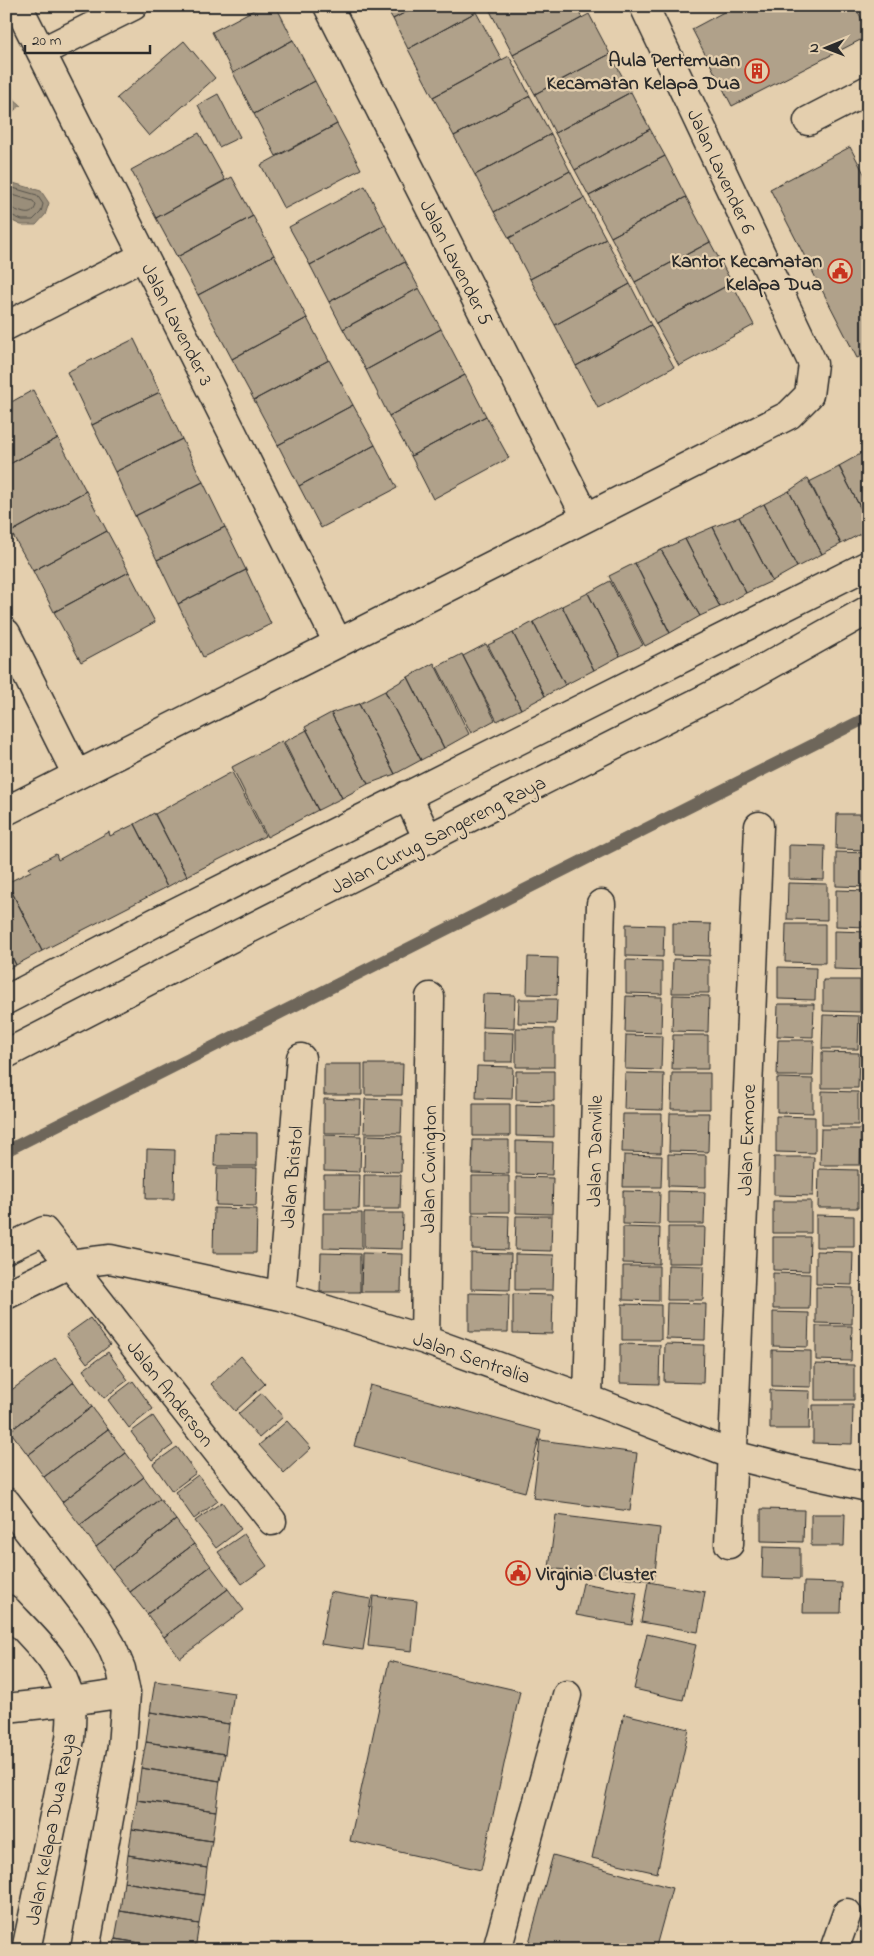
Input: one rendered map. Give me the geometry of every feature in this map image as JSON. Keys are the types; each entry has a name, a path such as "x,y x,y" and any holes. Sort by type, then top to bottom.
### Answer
{"street":[{"name":"Jalan Lavender 3","path":"18,6 338,643"},
{"path":"41,52 133,6"},
{"name":"Jalan Lavender 5","path":"328,6 586,518"},
{"name":"Jalan Lavender 6","path":"586,518 789,415 809,395 813,364 644,6"},
{"path":"808,121 868,90"},
{"path":"6,326 144,256"},
{"path":"6,811 586,518"},
{"path":"6,1000 868,565"},
{"name":"Jalan Curug Sangereng Raya","path":"6,1054 750,676 868,610"},
{"path":"6,633 77,775"},
{"path":"407,796 428,839"},
{"name":"Jalan Exmore","path":"729,1544 759,826"},
{"name":"Jalan Danville","path":"588,1399 600,904"},
{"name":"Jalan Covington","path":"425,1340 430,998"},
{"name":"Jalan Bristol","path":"281,1296 301,1058"},
{"name":"Jalan Anderson","path":"6,1249 44,1231 272,1521"},
{"name":"Jalan Sentralia","path":"6,1295 69,1264 110,1259 281,1296 425,1340 588,1399 733,1455 868,1487"},
{"path":"6,1502 95,1618 111,1645 121,1669 126,1693 122,1747 85,1950"},
{"name":"Jalan Kelapa Dua Raya","path":"6,1609 43,1649 67,1687 70,1701 70,1739 26,1950"},
{"path":"6,1708 126,1693"},
{"path":"497,1950 567,1695"},
{"path":"834,1950 847,1913"}],"water":[{"path":"6,92 21,105 6,117"},
{"path":"6,181 41,191 49,203 45,215 36,225 21,225 6,218"}],"building":[{"path":"261,6 276,6 293,40 233,73 212,32"},
{"path":"385,6 417,6 393,19"},
{"path":"417,6 473,6 476,12 408,49 393,19"},
{"path":"575,6 582,18 513,55 488,7"},
{"name":"Aula Pertemuan Kecamatan Kelapa Dua","path":"735,6 855,6 868,31 868,36 732,106 692,29"},
{"path":"476,12 502,60 433,97 408,49"},
{"path":"589,14 610,54 535,94 513,55"},
{"path":"293,40 315,81 254,114 233,73"},
{"path":"184,41 215,78 149,136 117,98"},
{"path":"610,54 631,92 555,133 535,94"},
{"path":"509,56 530,96 454,136 433,97"},
{"path":"315,81 337,124 276,156 254,114"},
{"path":"631,92 650,129 575,170 555,133"},
{"path":"218,94 240,137 219,147 198,105"},
{"path":"530,96 551,134 475,175 454,136"},
{"path":"337,124 361,169 284,209 261,165"},
{"path":"650,129 665,156 589,196 575,170"},
{"path":"199,133 225,180 156,218 131,170"},
{"path":"551,134 570,171 494,212 475,175"},
{"name":"Kantor Kecamatan Kelapa Dua","path":"850,147 868,181 868,353 857,358 770,189"},
{"path":"665,156 686,197 611,237 589,196"},
{"path":"570,171 584,198 509,238 494,212"},
{"path":"232,177 253,216 177,257 156,218"},
{"path":"365,186 385,225 310,265 289,227"},
{"path":"686,197 710,242 635,282 611,237"},
{"path":"584,198 606,239 530,279 509,238"},
{"path":"253,216 274,255 198,295 177,257"},
{"path":"385,225 405,262 329,302 310,265"},
{"path":"606,239 630,284 555,325 530,279"},
{"path":"710,242 732,283 656,324 635,282"},
{"path":"274,255 307,318 232,359 198,295"},
{"path":"405,262 419,288 343,329 329,302"},
{"path":"732,283 754,325 679,366 656,324"},
{"path":"630,284 651,325 576,366 555,325"},
{"path":"419,288 441,329 366,370 343,329"},
{"path":"307,318 329,360 254,400 232,359"},
{"path":"651,325 674,367 598,408 576,366"},
{"path":"441,329 465,375 389,416 366,370"},
{"path":"134,339 160,392 92,425 67,372"},
{"path":"329,360 353,405 278,445 254,400"},
{"path":"465,375 486,416 411,456 389,416"},
{"path":"33,390 58,438 6,466 6,405"},
{"path":"160,392 182,439 115,472 92,425"},
{"path":"353,405 375,445 299,486 278,445"},
{"path":"486,416 509,458 433,499 411,456"},
{"path":"58,438 86,491 11,532 6,522 6,466"},
{"path":"182,439 203,482 135,516 115,472"},
{"path":"375,445 397,488 321,528 299,486"},
{"path":"864,452 868,460 868,523 839,466"},
{"path":"839,467 868,522 868,530 841,544 809,482"},
{"path":"808,478 841,544 822,554 789,491"},
{"path":"203,482 225,527 157,560 135,516"},
{"path":"86,491 107,531 33,571 11,532"},
{"path":"789,491 822,554 797,567 764,504"},
{"path":"764,504 797,567 772,581 739,517"},
{"path":"739,517 772,581 746,593 713,527"},
{"path":"225,527 246,570 178,604 157,560"},
{"path":"713,527 746,593 720,607 685,539"},
{"path":"107,531 129,572 54,612 33,571"},
{"path":"685,539 720,607 700,616 661,550"},
{"path":"661,550 700,616 670,633 635,563"},
{"path":"635,563 670,633 645,646 609,576"},
{"path":"246,570 271,624 203,657 178,604"},
{"path":"129,572 155,622 81,662 54,612"},
{"path":"610,581 643,645 620,656 588,593"},
{"path":"588,593 620,656 594,670 562,606"},
{"path":"562,606 594,670 565,685 533,622"},
{"path":"533,622 565,685 545,696 513,633"},
{"path":"513,633 545,696 521,709 488,645"},
{"path":"486,644 521,709 497,721 463,656"},
{"path":"462,654 495,720 471,733 437,667"},
{"path":"434,663 469,734 444,748 408,677"},
{"path":"408,677 444,748 421,760 385,691"},
{"path":"385,691 421,760 395,774 359,704"},
{"path":"359,704 395,774 368,784 331,713"},
{"path":"331,713 368,784 342,798 305,727"},
{"path":"307,730 342,798 318,810 284,742"},
{"path":"282,741 318,810 267,837 232,767"},
{"path":"232,772 265,836 187,876 155,814"},
{"path":"154,813 187,876 167,887 135,824"},
{"path":"837,814 868,814 868,850 836,849"},
{"path":"135,824 167,887 42,951 7,883 31,871 29,868 56,854 58,860 109,832 110,836"},
{"path":"789,845 825,846 824,880 789,879"},
{"path":"836,852 868,853 868,887 836,886"},
{"path":"7,882 42,951 16,965 6,945"},
{"path":"788,883 827,884 827,920 787,919"},
{"path":"836,890 868,891 868,927 836,926"},
{"path":"673,923 711,924 710,956 673,955"},
{"path":"626,924 664,925 663,957 626,956"},
{"path":"786,924 825,924 825,963 785,962"},
{"path":"834,931 868,932 868,970 834,969"},
{"path":"6,945 16,965 6,970"},
{"path":"528,957 558,958 557,995 527,994"},
{"path":"673,959 709,960 709,993 672,993"},
{"path":"626,960 662,961 662,994 626,993"},
{"path":"778,967 816,968 815,1000 778,999"},
{"path":"823,980 860,980 860,1012 823,1011"},
{"path":"483,994 515,995 514,1028 482,1027"},
{"path":"673,995 709,996 708,1032 672,1031"},
{"path":"626,996 662,997 661,1033 625,1032"},
{"path":"519,999 557,999 556,1024 518,1023"},
{"path":"778,1004 814,1004 813,1037 777,1036"},
{"path":"823,1015 859,1016 858,1049 822,1049"},
{"path":"516,1028 554,1029 554,1067 516,1067"},
{"path":"483,1032 514,1033 513,1062 483,1062"},
{"path":"626,1035 662,1036 661,1070 625,1069"},
{"path":"673,1035 708,1035 708,1069 672,1069"},
{"path":"778,1040 814,1040 813,1076 777,1076"},
{"path":"822,1052 859,1053 858,1088 822,1088"},
{"path":"324,1064 362,1064 362,1095 324,1095"},
{"path":"365,1064 403,1064 402,1095 365,1095"},
{"path":"477,1066 513,1067 512,1099 476,1098"},
{"path":"516,1071 554,1071 554,1101 516,1100"},
{"path":"625,1073 664,1074 663,1110 624,1109"},
{"path":"672,1073 710,1073 710,1109 671,1109"},
{"path":"777,1078 813,1079 813,1113 777,1112"},
{"path":"822,1091 858,1092 858,1125 822,1125"},
{"path":"324,1099 361,1100 360,1133 324,1133"},
{"path":"365,1099 402,1100 401,1133 364,1133"},
{"path":"473,1104 510,1104 510,1136 473,1136"},
{"path":"516,1105 554,1106 554,1137 516,1136"},
{"path":"670,1113 709,1113 708,1152 669,1151"},
{"path":"623,1114 662,1114 661,1153 622,1152"},
{"path":"776,1116 815,1117 815,1153 776,1152"},
{"path":"821,1129 861,1129 860,1165 820,1165"},
{"path":"215,1132 257,1133 257,1166 214,1166"},
{"path":"324,1135 361,1136 360,1172 324,1171"},
{"path":"365,1135 402,1136 401,1172 364,1171"},
{"path":"473,1140 509,1140 509,1174 472,1173"},
{"path":"516,1141 553,1142 552,1175 516,1174"},
{"path":"147,1149 175,1150 174,1199 146,1199"},
{"path":"668,1154 706,1155 706,1187 668,1186"},
{"path":"624,1155 662,1156 661,1187 623,1187"},
{"path":"774,1157 814,1157 813,1196 774,1195"},
{"path":"217,1168 257,1168 256,1206 216,1205"},
{"path":"819,1169 858,1170 858,1208 818,1208"},
{"path":"324,1175 360,1175 359,1209 324,1209"},
{"path":"364,1175 401,1175 400,1209 364,1209"},
{"path":"472,1176 509,1176 509,1212 472,1212"},
{"path":"516,1177 553,1178 552,1214 516,1213"},
{"path":"623,1191 660,1192 659,1225 623,1224"},
{"path":"668,1191 705,1192 704,1224 668,1224"},
{"path":"773,1201 811,1201 811,1233 773,1233"},
{"path":"214,1208 257,1209 256,1253 213,1253"},
{"path":"323,1213 362,1213 362,1249 323,1248"},
{"path":"364,1213 403,1213 402,1249 364,1248"},
{"path":"472,1215 509,1216 508,1250 472,1249"},
{"path":"816,1215 854,1216 854,1247 816,1247"},
{"path":"516,1216 552,1216 551,1251 515,1250"},
{"path":"623,1227 660,1228 659,1264 623,1263"},
{"path":"668,1227 705,1227 704,1263 668,1263"},
{"path":"773,1237 810,1237 809,1271 773,1270"},
{"path":"816,1251 853,1252 852,1285 816,1284"},
{"path":"321,1253 360,1254 360,1292 320,1292"},
{"path":"362,1253 402,1254 401,1292 361,1292"},
{"path":"471,1253 511,1254 510,1290 471,1289"},
{"path":"515,1254 554,1255 553,1290 515,1290"},
{"path":"668,1265 704,1266 703,1300 667,1300"},
{"path":"623,1266 659,1266 659,1301 623,1300"},
{"path":"773,1273 810,1274 809,1309 773,1309"},
{"path":"816,1287 853,1288 852,1324 816,1323"},
{"path":"469,1293 509,1294 508,1332 469,1332"},
{"path":"513,1294 553,1295 552,1334 513,1333"},
{"path":"667,1303 706,1304 705,1340 666,1339"},
{"path":"622,1304 661,1305 661,1340 622,1340"},
{"path":"773,1312 809,1313 808,1347 773,1346"},
{"path":"90,1318 110,1345 87,1363 66,1335"},
{"path":"816,1326 852,1326 851,1361 816,1360"},
{"path":"620,1344 660,1345 659,1384 620,1383"},
{"path":"665,1344 704,1345 703,1383 664,1382"},
{"path":"772,1350 811,1351 811,1387 772,1386"},
{"path":"108,1352 128,1380 104,1398 83,1370"},
{"path":"241,1356 265,1384 235,1411 211,1384"},
{"path":"55,1358 74,1382 10,1431 6,1426 6,1394"},
{"path":"815,1364 854,1365 854,1400 815,1400"},
{"path":"133,1381 153,1409 129,1428 108,1400"},
{"path":"74,1382 92,1407 28,1455 10,1431"},
{"path":"370,1385 541,1431 525,1492 354,1446"},
{"path":"770,1390 810,1391 809,1429 770,1429"},
{"path":"262,1393 283,1417 259,1438 238,1414"},
{"path":"813,1405 853,1405 852,1444 813,1443"},
{"path":"92,1407 108,1429 44,1477 28,1455"},
{"path":"153,1416 173,1445 152,1460 131,1432"},
{"path":"287,1421 311,1448 284,1473 259,1445"},
{"path":"108,1429 126,1453 62,1502 44,1477"},
{"path":"540,1440 637,1453 630,1511 533,1498"},
{"path":"177,1447 196,1473 172,1491 153,1464"},
{"path":"126,1453 144,1477 80,1525 62,1502"},
{"path":"198,1475 218,1501 194,1519 175,1492"},
{"path":"144,1477 160,1499 96,1547 80,1525"},
{"path":"160,1499 176,1520 112,1569 96,1547"},
{"path":"222,1502 241,1529 216,1548 195,1521"},
{"path":"761,1509 804,1510 803,1542 761,1541"},
{"path":"811,1514 845,1514 844,1546 811,1546"},
{"path":"556,1515 660,1528 654,1581 549,1568"},
{"path":"176,1520 194,1544 130,1592 112,1569"},
{"path":"244,1534 267,1566 242,1584 218,1552"},
{"path":"194,1544 211,1566 147,1614 130,1592"},
{"path":"763,1547 800,1548 800,1579 762,1578"},
{"path":"211,1566 228,1589 164,1637 147,1614"},
{"path":"648,1582 705,1592 698,1632 641,1622"},
{"path":"804,1582 842,1583 841,1613 803,1613"},
{"path":"583,1583 637,1593 632,1625 576,1615"},
{"path":"228,1589 244,1610 180,1658 164,1637"},
{"path":"330,1592 371,1599 363,1650 321,1644"},
{"path":"373,1596 417,1601 412,1651 368,1646"},
{"path":"647,1634 696,1645 683,1700 634,1689"},
{"path":"389,1661 520,1691 481,1870 350,1841"},
{"path":"155,1681 234,1693 229,1724 150,1712"},
{"path":"150,1712 229,1724 225,1754 146,1742"},
{"path":"624,1714 689,1729 657,1873 592,1858"},
{"path":"146,1742 225,1754 220,1781 141,1768"},
{"path":"141,1768 220,1781 216,1811 137,1800"},
{"path":"137,1800 216,1811 212,1841 132,1829"},
{"path":"132,1829 212,1841 207,1868 128,1855"},
{"path":"128,1855 207,1868 204,1895 124,1882"},
{"path":"553,1855 672,1888 655,1950 527,1950"},
{"path":"124,1882 204,1895 199,1924 120,1911"},
{"path":"120,1911 199,1924 195,1950 115,1939"},
{"path":"115,1939 185,1950 114,1950"}],"waterway":[{"path":"6,1151 868,717"}],"place":[{"name":"Aula Pertemuan Kecamatan Kelapa Dua","path":"757,71"},
{"name":"Kantor Kecamatan Kelapa Dua","path":"840,271"},
{"name":"Virginia Cluster","path":"518,1573"}]}
